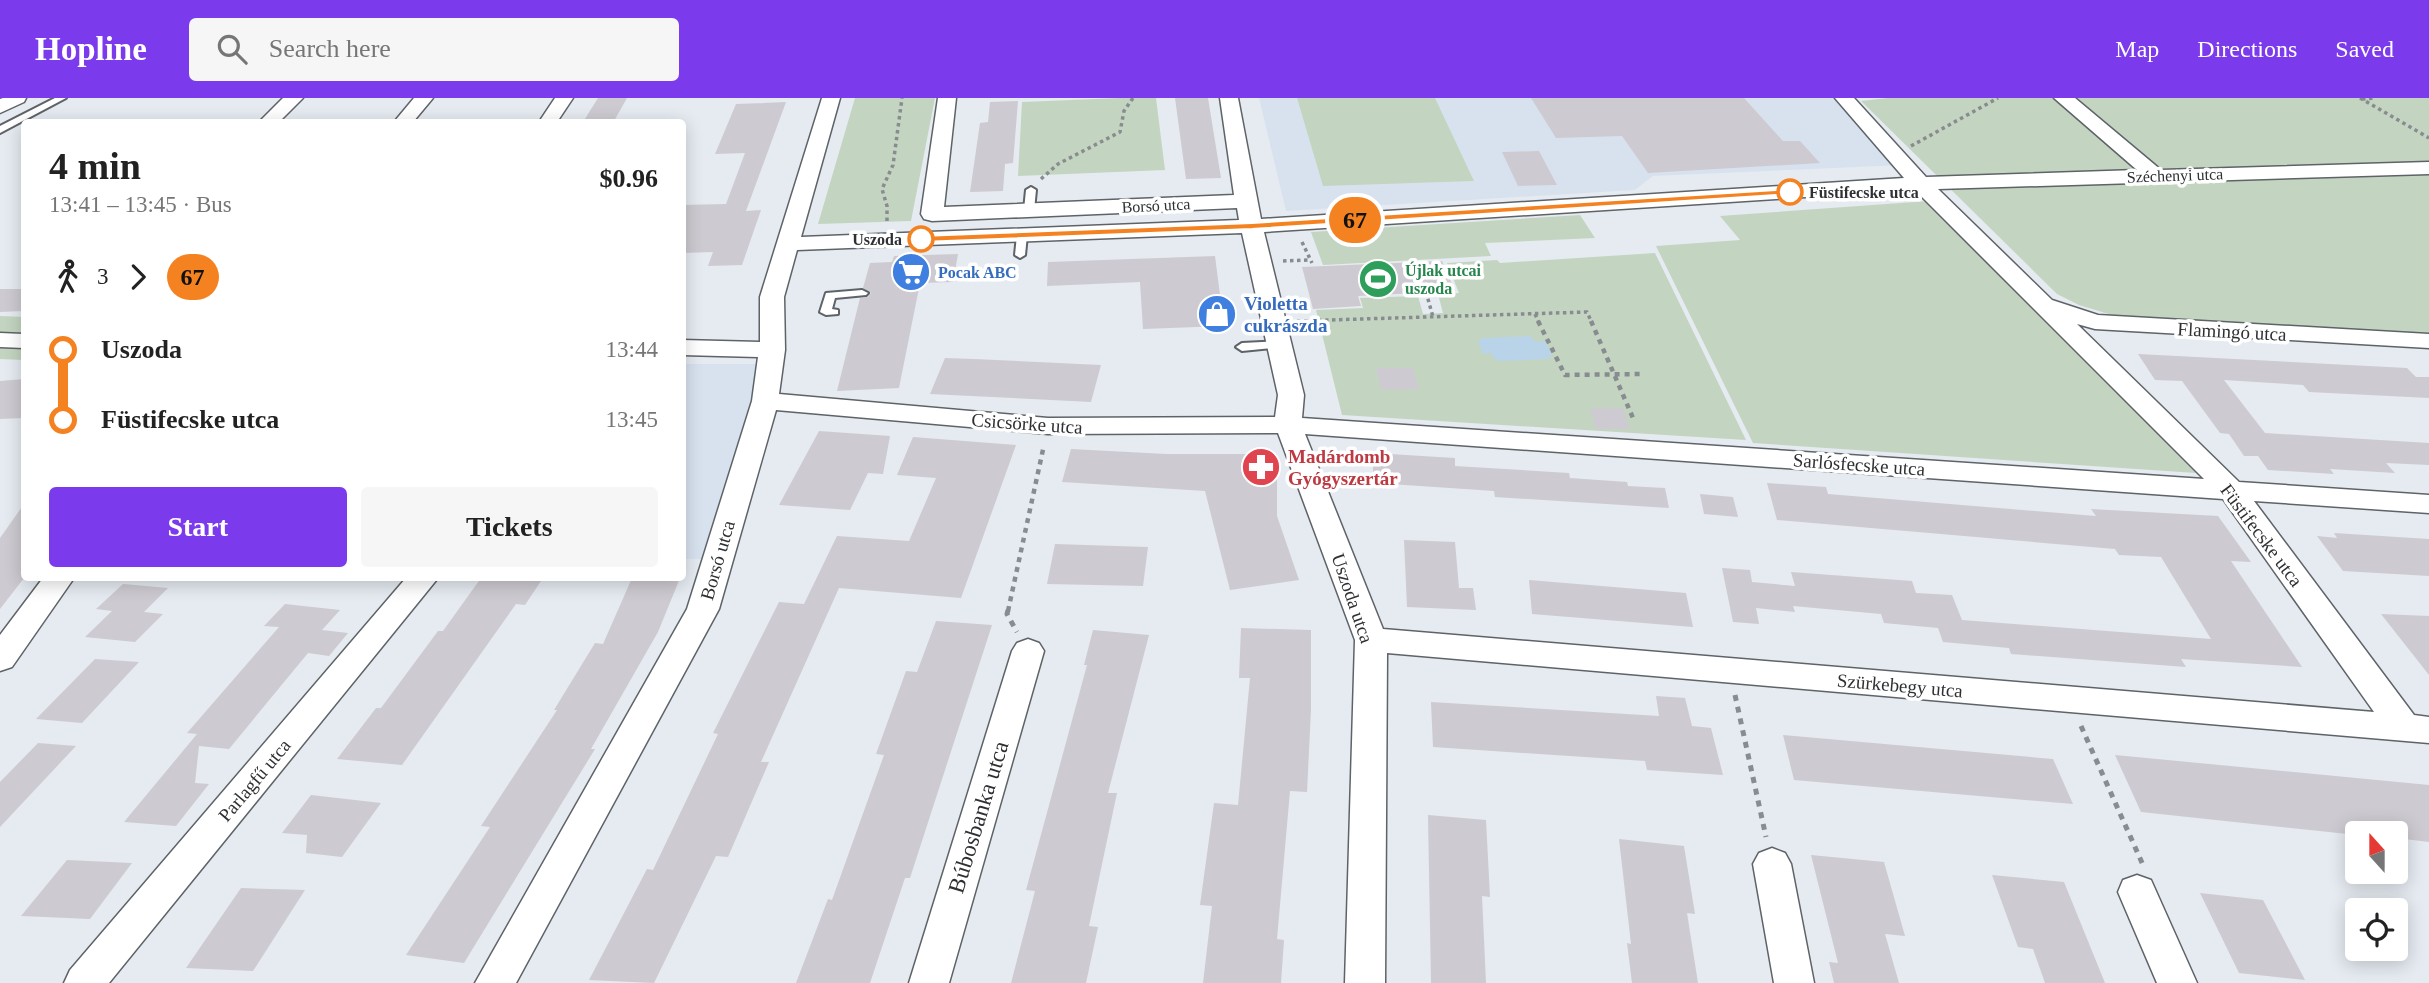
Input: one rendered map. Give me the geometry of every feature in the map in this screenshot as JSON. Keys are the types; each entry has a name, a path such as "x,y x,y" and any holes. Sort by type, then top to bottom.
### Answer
{"street":[{"path":"0,107 17,98"},
{"path":"271,119 294,98"},
{"path":"406,119 424,98"},
{"path":"550,119 564,98"},
{"name":"Borsó utca","path":"495,983 703,609 765,401 772,350 772,297 790,244 831,98"},
{"name":"Borsó utca","path":"947,98 932,215 1030,200 1245,201"},
{"path":"1229,98 1245,201 1252,226"},
{"name":"Füstifecske utca","path":"1844,98 1920,183 2231,490 2417,729"},
{"path":"2063,98 2155,175"},
{"name":"Széchenyi utca","path":"790,244 1021,245 1522,203 1920,183 2429,168"},
{"name":"Uszoda utca","path":"1252,226 1291,395 1288,425 1371,640 1365,983"},
{"name":"Flamingó utca","path":"2039,301 2095,323 2429,341"},
{"path":"0,340 21,341"},
{"path":"686,347 772,350"},
{"name":"Csicsörke utca","path":"765,401 1048,426 1094,423 1288,425"},
{"name":"Sarlósfecske utca","path":"1288,425 2429,504"},
{"path":"0,659 57,581"},
{"name":"Parlagfű utca","path":"84,983 420,581"},
{"name":"Szürkebegy utca","path":"1371,640 2417,729"},
{"name":"Búbosbanka utca","path":"929,983 1028,651"},
{"path":"1772,864 1794,983"},
{"path":"2137,892 2177,983"}],"lane":[{"path":"23,119 62,98"},
{"path":"0,131 21,120"},
{"path":"834,312 826,312 830,295 862,293"},
{"path":"1242,347 1277,333"}],"path":[{"path":"887,221 887,206 882,188 893,171 896,116 902,98"},
{"path":"1030,200 1058,164 1119,132 1124,111 1133,98"},
{"path":"1895,154 1998,98"},
{"path":"2361,98 2376,98"},
{"path":"2361,98 2429,138"},
{"path":"1301,239 1312,263"},
{"path":"1426,292 1433,317"},
{"path":"1277,333 1433,317 1587,313 1633,418"},
{"path":"1535,314 1565,375 1640,374"},
{"path":"1028,651 1007,614 1048,426"},
{"path":"1729,671 1772,864"},
{"path":"2070,699 2151,884 2137,892"}],"shaded area":[{"path":"1259,98 1834,98 1903,165 1653,176 1635,190 1286,211"},
{"path":"686,364 758,364 752,403 702,559 686,559"}],"green space":[{"path":"855,98 935,98 911,221 818,224"},
{"path":"1156,98 1165,170 1018,176 1022,102"},
{"path":"1297,98 1435,98 1474,181 1323,186"},
{"path":"1888,98 2429,98 2429,333 2125,319 2079,305 2057,294 1861,101"},
{"path":"1929,201 2196,473 1753,443 1656,246 1740,240 1720,216"},
{"path":"1580,215 1595,238 1485,243 1491,256 1323,265 1311,232"},
{"path":"1655,253 1746,440 1342,415 1316,310 1363,308 1360,298 1418,296 1423,314 1443,313 1438,294 1459,293 1447,263 1497,260 1500,263"},
{"path":"0,316 21,317 21,360 0,359"}],"water":[{"path":"1530,336 1536,342 1545,341 1552,355 1548,359 1500,361 1494,359 1491,353 1483,354 1478,341 1483,338"}],"building":[{"path":"598,98 627,98 615,119 585,119"},
{"path":"1175,98 1208,98 1221,178 1186,179"},
{"path":"1531,98 1744,98 1783,141 1800,141 1820,163 1648,173 1622,136 1556,138"},
{"path":"1018,101 1013,163 1005,164 1003,191 970,192 980,123 988,122 990,102"},
{"path":"786,102 746,211 761,210 742,265 708,266 713,252 686,253 686,205 726,204 745,153 715,154 736,104"},
{"path":"1539,151 1557,185 1518,186 1502,152"},
{"path":"958,254 953,282 920,283 899,388 837,391 860,298 868,297 871,293 863,288 870,263 892,262 894,256"},
{"path":"1215,256 1224,326 1143,329 1140,282 1047,286 1048,262"},
{"name":"Újlak utcai uszoda","path":"1442,261 1455,291 1358,296 1361,306 1313,309 1302,267"},
{"path":"0,289 21,289 21,311 0,312"},
{"path":"2138,354 2407,368 2416,377 2429,377 2429,398 2309,392 2303,385 2224,380 2265,433 2429,443 2429,465 2386,463 2395,473 2330,469 2334,474 2268,470 2258,456 2244,456 2229,434 2220,433 2182,381 2155,380"},
{"path":"945,358 1101,365 1091,402 930,394"},
{"path":"1376,368 1413,368 1419,389 1381,390"},
{"path":"21,379 21,418 0,419 0,381"},
{"path":"1590,408 1623,408 1630,429 1596,429"},
{"path":"819,431 890,436 883,474 868,473 850,510 779,505"},
{"path":"913,437 1016,445 961,598 839,588 761,762 769,762 728,857 716,856 654,983 589,980 647,869 653,870 718,734 713,733 779,602 804,604 837,536 909,541 936,478 897,475"},
{"path":"1071,449 1166,454 1277,454 1277,516 1299,580 1230,590 1205,491 1062,482"},
{"path":"1373,453 1455,458 1455,466 1569,473 1570,478 1665,488 1669,508 1495,497 1494,491 1390,484 1391,475 1373,473"},
{"path":"1767,483 1826,487 1828,494 2096,516 2091,509 2218,516 2251,562 2231,561 2302,667 2181,659 2186,667 2011,654 2009,648 1943,642 1938,628 1884,623 1881,614 1793,606 1795,612 1756,608 1759,624 1733,622 1722,568 1750,570 1752,582 1795,586 1791,572 1912,581 1916,593 1952,595 1962,620 2211,639 2161,557 2119,555 2115,549 1777,520"},
{"path":"1700,494 1733,497 1738,517 1704,514"},
{"path":"21,508 22,581 0,609 0,538"},
{"path":"2334,533 2429,539 2429,576 2343,571 2317,536 2337,538"},
{"path":"1404,540 1455,542 1459,588 1473,588 1476,610 1407,607"},
{"path":"1055,544 1148,547 1143,586 1047,584"},
{"path":"1529,580 1686,593 1693,627 1532,614"},
{"path":"479,581 541,581 525,605 516,604 402,765 337,759 376,708 381,708 438,631 443,631"},
{"path":"631,581 679,581 658,632 591,749 595,749 464,963 406,955 490,827 481,826 557,710 554,710 595,643 603,644"},
{"path":"123,584 168,588 144,612 163,614 135,642 85,637 112,611 96,609"},
{"path":"285,604 340,610 322,630 348,633 329,656 308,653 229,749 199,746 195,783 209,784 176,826 124,822 197,734 187,733 279,627 264,626"},
{"path":"2381,614 2429,616 2429,675"},
{"path":"936,621 992,625 910,878 905,878 870,983 796,983 828,899 832,900 884,755 876,754 906,671 917,672"},
{"path":"1241,628 1311,630 1307,792 1290,791 1277,939 1284,940 1281,983 1203,983 1212,906 1200,905 1214,803 1238,805 1250,678 1239,678"},
{"path":"1093,630 1149,635 1108,793 1117,793 1089,926 1098,927 1086,983 1011,983 1035,891 1026,890 1087,665 1084,665"},
{"path":"95,659 139,662 82,723 36,719"},
{"path":"1656,696 1685,698 1692,726 1711,728 1723,775 1647,770 1645,761 1433,747 1431,702 1659,716"},
{"path":"1783,735 2053,759 2073,804 1794,780"},
{"path":"38,743 76,746 0,827 0,782"},
{"path":"2115,755 2429,785 2429,842 2408,839 2408,821 2345,821 2345,834 2141,812"},
{"path":"311,795 381,803 342,857 306,853 307,835 282,833"},
{"path":"1428,815 1486,820 1490,897 1482,896 1486,983 1431,983"},
{"path":"1619,839 1684,846 1695,914 1687,913 1698,983 1632,983 1627,943 1631,944"},
{"path":"1811,855 1884,862 1905,936 1885,934 1899,983 1834,983 1829,962 1838,963"},
{"path":"67,860 132,863 90,919 21,916"},
{"path":"1992,875 2064,882 2105,983 2045,983 2033,949 2018,947"},
{"path":"241,888 305,890 253,971 186,968"},
{"path":"2200,893 2263,900 2305,980 2239,973"}],"bus line":[{"name":"67","path":"921,239 1252,226 1790,192"}],"place":[{"name":"Füstifecske utca","path":"1790,192"},
{"name":"Uszoda","path":"921,239"},
{"name":"Pocak ABC","path":"911,272"},
{"name":"Újlak utcai uszoda","path":"1378,279"},
{"name":"Violetta cukrászda","path":"1217,314"},
{"name":"Madárdomb Gyógyszertár","path":"1261,467"}]}
